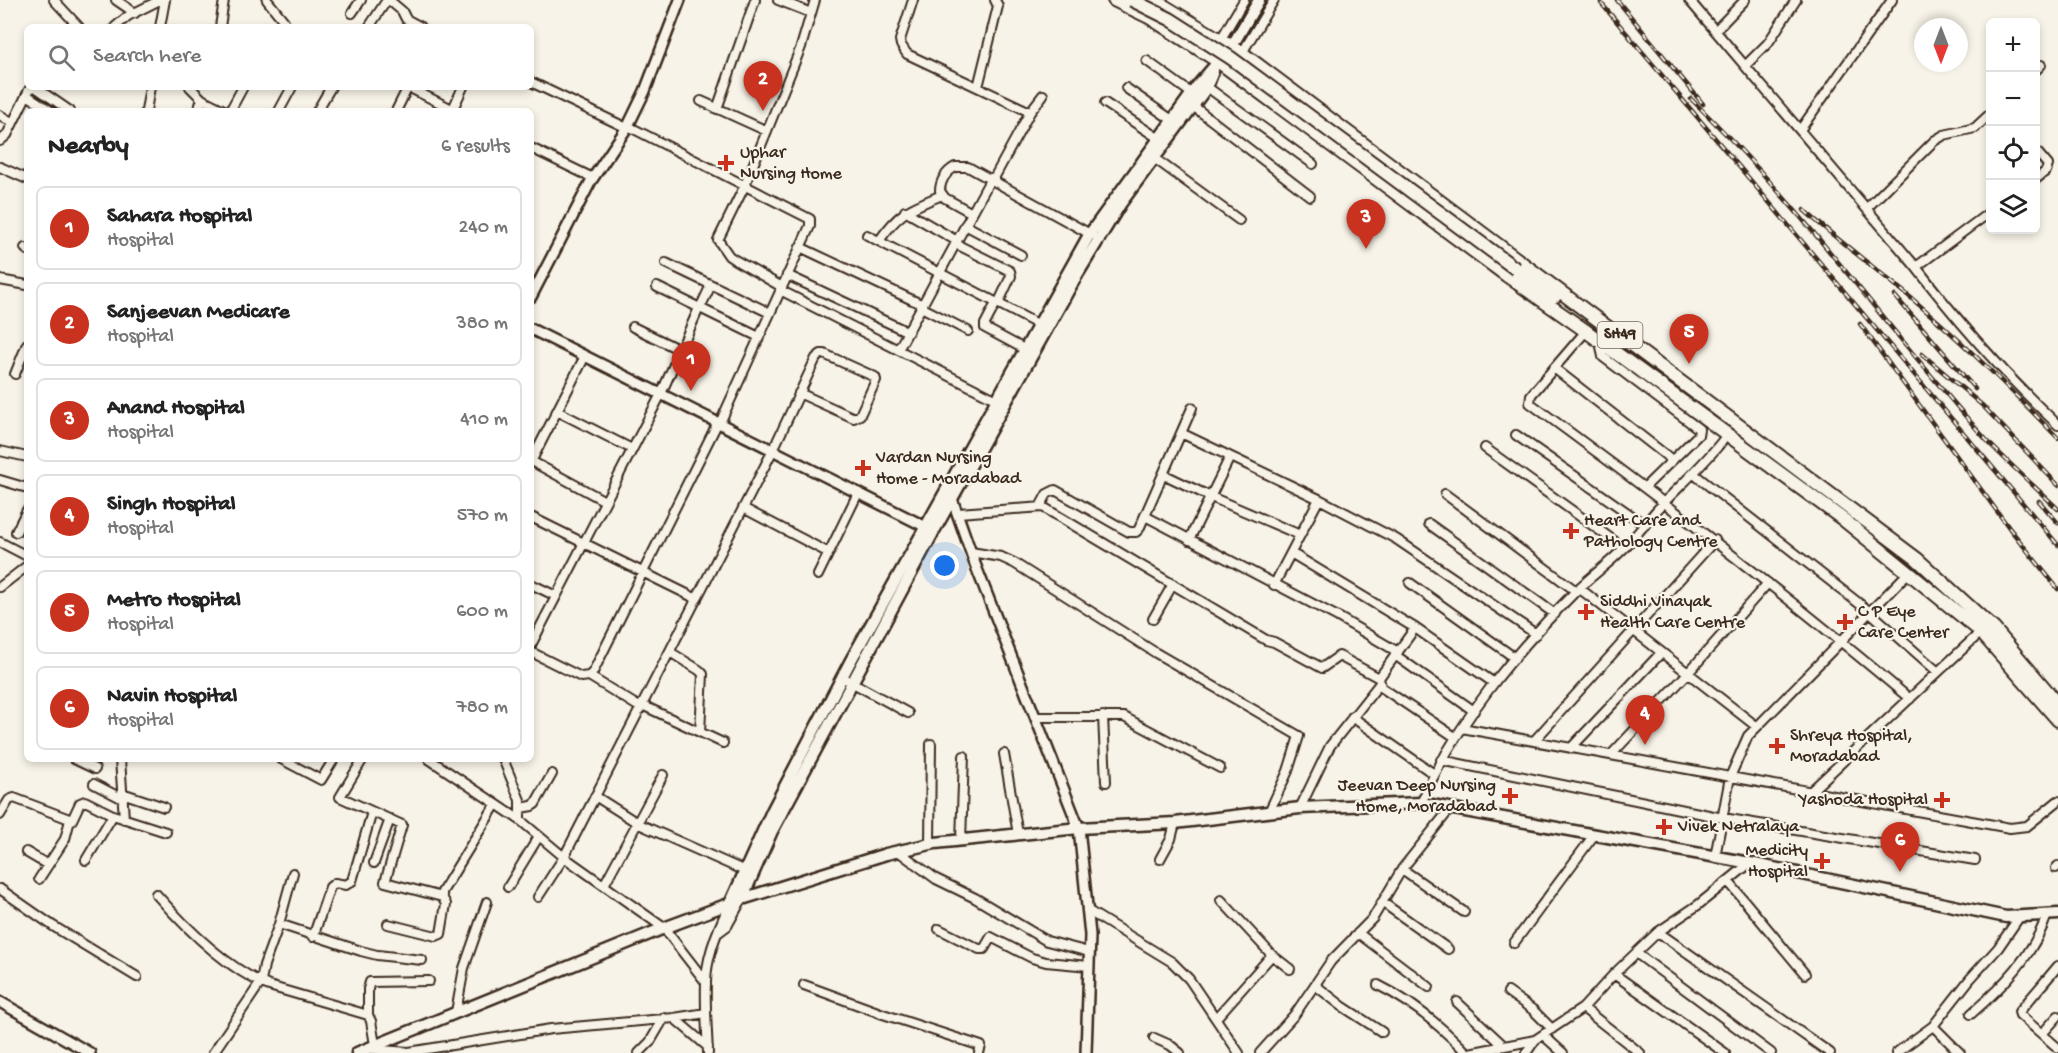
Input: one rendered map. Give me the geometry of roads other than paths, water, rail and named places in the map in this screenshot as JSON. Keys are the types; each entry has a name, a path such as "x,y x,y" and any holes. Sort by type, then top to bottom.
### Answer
{"main road":[{"name":"SH49","path":"1114,0 1149,17 1564,315 1844,520 1908,573 1985,628"},
{"path":"1132,0 1170,19 1230,58 1516,269 1559,299 1576,303"},
{"name":"SH49","path":"1154,0 1232,46 1927,567 2032,682 2058,720"},
{"path":"730,904 771,811 842,677 951,493 1095,236 1158,138 1191,93 1232,46 1258,0"},
{"path":"1138,172 1154,158 1193,106 1207,87 1217,65"},
{"path":"1559,299 1564,315"},
{"path":"1001,402 1026,350 1043,328"},
{"path":"742,899 772,831 852,683 930,529"},
{"name":"SH49","path":"2032,682 2058,704"},
{"path":"366,1049 664,928 742,899 898,851 961,840 1079,828 1175,823 1300,808 1421,803 1750,863 2006,917 2052,914"}],"street":[{"path":"54,0 76,24"},
{"path":"116,0 135,13"},
{"path":"119,24 160,0"},
{"path":"161,24 165,0"},
{"path":"220,24 224,0"},
{"path":"267,0 284,21"},
{"path":"352,13 361,0"},
{"path":"534,291 593,178 627,127 645,91 680,0"},
{"path":"717,109 755,0"},
{"path":"778,0 811,13"},
{"path":"815,0 801,47 745,185 718,238 719,243 735,260 781,289 1001,402"},
{"path":"913,0 900,40 907,54 1030,112"},
{"path":"978,87 998,6 995,0"},
{"path":"1232,46 1274,0"},
{"path":"1716,30 1745,0"},
{"path":"1746,65 1768,43 1796,0"},
{"path":"1800,130 1893,0"},
{"path":"372,24 391,1 402,11 406,20 415,24"},
{"path":"1232,46 1241,1"},
{"path":"1691,1 1941,299 2058,426"},
{"path":"1147,61 1191,93"},
{"path":"534,83 808,216 811,222 719,423 589,676"},
{"path":"1207,87 1312,164"},
{"path":"1126,88 1172,120"},
{"path":"24,108 27,95 31,90"},
{"path":"38,90 66,108"},
{"path":"146,108 150,90"},
{"path":"193,90 202,99 220,108"},
{"path":"232,108 241,90"},
{"path":"281,108 290,90"},
{"path":"319,108 329,90"},
{"path":"398,108 406,90"},
{"path":"414,90 450,108"},
{"path":"455,108 462,90"},
{"path":"27,95 46,108"},
{"path":"898,350 972,213 1030,112 1043,95"},
{"path":"199,108 202,99"},
{"path":"701,101 767,131"},
{"path":"1105,103 1158,138"},
{"path":"1193,106 1310,195"},
{"path":"0,141 7,135 24,110"},
{"path":"0,115 13,123"},
{"path":"1867,208 1934,141 1944,135 1974,128 1986,118"},
{"path":"534,149 593,178"},
{"path":"2040,156 2048,165 2046,171 2040,176"},
{"path":"1154,158 1239,220"},
{"path":"0,167 24,178"},
{"path":"972,213 942,195 940,186 946,174 955,167 969,167 1095,236"},
{"path":"879,241 892,221 905,211 942,195"},
{"path":"905,211 1010,272 1011,276 985,328 1026,350"},
{"path":"1916,267 1986,215"},
{"path":"966,225 1021,255"},
{"path":"867,235 1043,328"},
{"path":"800,247 968,331"},
{"path":"666,263 770,313"},
{"path":"787,275 908,332"},
{"path":"0,280 24,284"},
{"path":"534,639 661,394 711,285"},
{"path":"657,287 759,337"},
{"path":"633,327 680,350"},
{"path":"534,330 930,529"},
{"path":"1586,331 1531,395 1530,403 1715,540 1841,640 1910,699"},
{"path":"1600,341 1603,357 1698,429 1698,435 1645,487"},
{"path":"15,374 24,352"},
{"path":"538,897 564,857 596,796 773,450 799,393 816,358 821,354 875,377 876,380 860,415 854,418 799,393"},
{"path":"534,455 585,356"},
{"path":"1554,368 1672,460"},
{"path":"1040,507 1047,494 1055,490 1129,532 1136,532 1192,408"},
{"path":"556,411 632,448"},
{"path":"1181,433 1319,499 1405,545 1536,634"},
{"path":"1516,435 1645,525"},
{"path":"1421,803 1455,737 1494,683 1536,634 1578,590 1624,548 1712,455 1727,435"},
{"path":"1485,448 1624,548"},
{"path":"0,451 24,456"},
{"path":"1190,540 1230,457"},
{"path":"534,463 605,501"},
{"path":"1163,474 1300,535"},
{"path":"1694,474 1870,612 1938,672"},
{"path":"0,480 24,487"},
{"path":"818,574 858,493"},
{"path":"951,493 971,552 1079,828 1089,952 1086,1053"},
{"path":"1445,494 1633,630 1756,726"},
{"path":"1274,585 1319,499"},
{"path":"958,513 1040,507 1050,510 1266,640 1322,668 1327,667 1337,657 1341,657 1379,681 1382,687 1455,737"},
{"path":"743,508 829,553"},
{"path":"16,532 24,516"},
{"path":"1145,516 1338,617 1397,653 1474,711"},
{"path":"534,518 697,599"},
{"path":"1429,524 1555,614"},
{"path":"1534,741 1715,540"},
{"path":"0,542 24,554"},
{"path":"971,552 1001,557 1014,563 1156,653 1299,736 1288,771 1269,812"},
{"path":"1291,553 1415,628 1494,683"},
{"path":"0,587 24,568"},
{"path":"1716,857 1730,777 1748,736 1908,573"},
{"path":"1611,755 1688,673 1768,582"},
{"path":"1153,619 1173,584"},
{"path":"1410,584 1515,658"},
{"path":"534,585 556,596"},
{"path":"1300,808 1330,746 1415,628"},
{"path":"1810,792 1985,628"},
{"path":"670,652 699,670 703,675 700,732"},
{"path":"1571,748 1661,653"},
{"path":"534,654 581,677 589,676 642,706 723,743"},
{"path":"842,677 908,713"},
{"path":"1103,716 1106,782"},
{"path":"1035,717 1124,717 1220,768"},
{"path":"1352,717 1434,774"},
{"path":"1462,728 2019,829 2037,819 2058,801"},
{"path":"930,844 931,744"},
{"path":"1004,754 1018,834"},
{"path":"961,840 964,756"},
{"path":"1442,760 1723,818 1975,860"},
{"path":"80,762 95,769"},
{"path":"120,762 124,819"},
{"path":"287,762 321,780 332,762"},
{"path":"361,762 340,797 401,824 385,882 442,897"},
{"path":"433,762 520,820 564,857 664,928 705,981"},
{"path":"504,762 520,800 520,820"},
{"path":"521,808 535,804 552,774"},
{"path":"604,885 639,824 663,775"},
{"path":"94,784 122,796 164,807"},
{"path":"596,796 639,824 745,871"},
{"path":"0,814 9,800 14,798 70,820"},
{"path":"39,879 65,839 70,820 74,819 82,801 113,815 166,832"},
{"path":"388,924 440,935 446,904 442,892 496,804"},
{"path":"1260,1053 1295,1014 1331,961 1373,918 1402,869 1450,809"},
{"path":"313,937 330,887 335,883 346,885 352,881 372,812"},
{"path":"86,861 113,815"},
{"path":"374,863 390,819"},
{"path":"1160,859 1171,839 1175,823"},
{"path":"1514,943 1594,835"},
{"path":"508,886 539,836"},
{"path":"898,851 936,879 975,898 1047,941 1089,952"},
{"path":"26,852 48,866"},
{"path":"1378,985 1434,1020 1468,1053 1535,1040 1583,1008 1614,974 1658,932 1750,863"},
{"path":"1402,869 1464,912"},
{"path":"213,1053 261,982 264,965 279,924 293,873"},
{"path":"1728,881 1805,974"},
{"path":"0,889 53,926 138,977"},
{"path":"156,894 194,934 245,974 261,982 368,1015"},
{"path":"719,932 727,926 742,899"},
{"path":"1221,900 1272,955 1290,969"},
{"path":"456,1012 464,968 487,902"},
{"path":"1382,902 1448,949"},
{"path":"708,1050 705,981 713,946 730,904"},
{"path":"1087,910 1172,962 1189,979 1239,1053"},
{"path":"1971,1014 2010,978 2052,914"},
{"path":"1896,1053 1933,1026 1998,948 2020,916"},
{"path":"279,924 313,937 376,955 422,960"},
{"path":"939,929 980,949 984,949 991,937 1032,958 1046,962 1089,966"},
{"path":"1658,932 1830,1053"},
{"path":"1358,933 1429,987"},
{"path":"1636,953 1770,1053"},
{"path":"1216,1018 1272,955"},
{"path":"2058,966 2019,1012 2058,1048"},
{"path":"1614,974 1725,1053"},
{"path":"429,981 370,982 368,1015 371,1020 366,1049 409,1052 551,1029 706,1013"},
{"path":"804,985 894,1018 981,1046 979,1053"},
{"path":"1315,985 1382,1032"},
{"path":"1508,992 1533,1010 1552,1029"},
{"path":"0,1002 90,1053"},
{"path":"1457,1002 1503,1046"},
{"path":"1583,1008 1640,1053"},
{"path":"2042,1034 2058,1016"},
{"path":"639,1053 650,1042 664,1018"},
{"path":"674,1018 708,1050"},
{"path":"1933,1026 1960,1053"},
{"path":"1543,1035 1563,1053"},
{"path":"1154,1038 1170,1045 1180,1053"},
{"path":"1526,1053 1535,1040"},
{"path":"443,1047 453,1053"}],"railway":[{"path":"1617,0 1703,104"},
{"path":"1601,3 2058,545"},
{"path":"1691,99 1792,207 1978,431 2058,509"},
{"path":"1804,210 1944,327 2058,438"},
{"path":"1895,296 1975,389"},
{"path":"1860,324 2010,529 2058,589"},
{"path":"1922,354 1983,406 2058,485"},
{"path":"2039,501 2058,523"}],"place":[{"name":"Sanjeevan Medicare","path":"763,111"},
{"name":"Uphar Nursing Home","path":"726,163"},
{"name":"Anand Hospital","path":"1366,249"},
{"name":"Metro Hospital","path":"1689,364"},
{"name":"Sahara Hospital","path":"691,391"},
{"name":"Vardan Nursing Home - Moradabad","path":"863,468"},
{"name":"Heart Care and Pathology Centre","path":"1571,531"},
{"name":"Siddhi Vinayak Health Care Centre","path":"1586,612"},
{"name":"C P Eye Care Center","path":"1845,622"},
{"name":"Singh Hospital","path":"1645,745"},
{"name":"Shreya Hospital, Moradabad","path":"1777,746"},
{"name":"Jeevan Deep Nursing Home, Moradabad","path":"1510,796"},
{"name":"Yashoda Hospital","path":"1942,800"},
{"name":"Vivek Netralaya","path":"1664,827"},
{"name":"Medicity Hospital","path":"1822,861"},
{"name":"Navin Hospital","path":"1900,872"}]}
